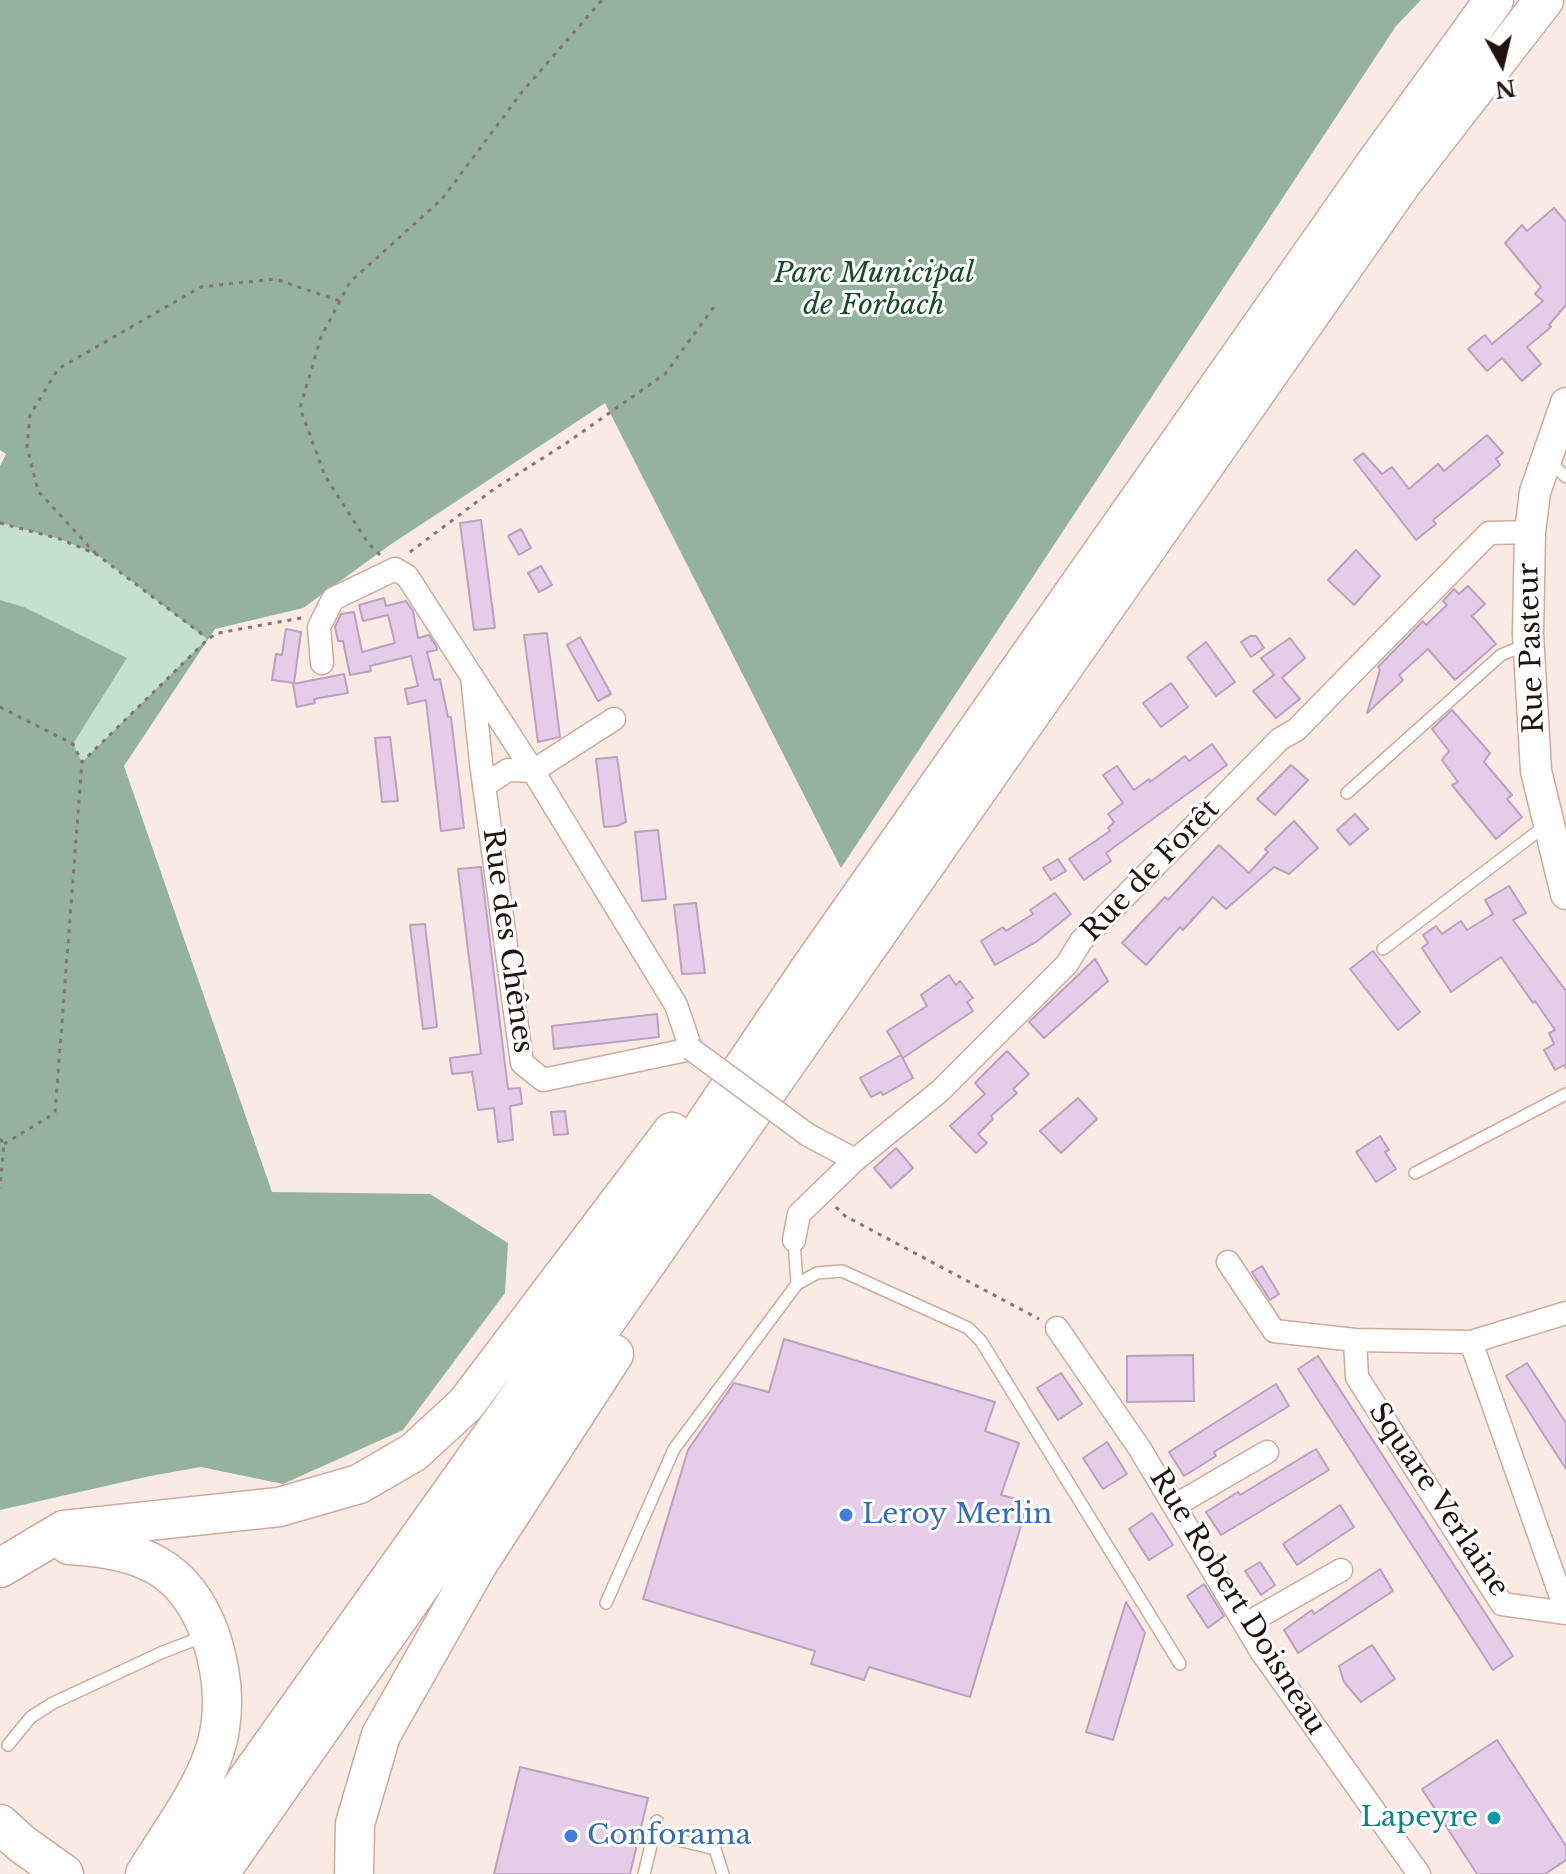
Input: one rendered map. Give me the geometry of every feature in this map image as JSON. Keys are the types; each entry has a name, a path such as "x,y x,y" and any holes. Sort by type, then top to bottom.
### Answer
{"highway":[{"path":"180,1874 550,1354 809,970 1494,0"},
{"path":"219,1874 1402,183 1544,0"},
{"path":"4,1564 64,1530 279,1507 359,1484 414,1452 466,1404 576,1255 735,1052 809,970"},
{"path":"354,1874 355,1824 381,1735 478,1564 699,1222 747,1122"},
{"path":"4,1564 69,1545 109,1547 149,1561 180,1581 203,1615 220,1664 220,1728 204,1776 145,1874"},
{"path":"0,1824 64,1874"}],"main road":[{"name":"Rue Pasteur","path":"1565,411 1556,468 1535,492 1530,532 1528,644 1536,771 1566,894"}],"street":[{"name":"Rue de Forêt","path":"794,1240 799,1214 855,1160 940,1091 1067,964 1081,941 1233,786 1280,739 1296,730 1489,533 1530,532"},
{"path":"322,663 319,627 333,599 395,569 407,576 533,771 676,1005 691,1049 808,1135 855,1160"},
{"name":"Rue des Chênes","path":"472,676 522,1063 543,1080 691,1049"},
{"path":"485,785 508,770 533,771 614,719"},
{"path":"1228,1262 1274,1331 1355,1340 1471,1342 1566,1313"},
{"name":"Rue Robert Doisneau","path":"1057,1328 1140,1449 1261,1651 1419,1874"},
{"name":"Square Verlaine","path":"1355,1340 1357,1377 1502,1604 1566,1612 1471,1342"},
{"path":"1174,1506 1267,1452"},
{"path":"1246,1624 1341,1570"}],"lane":[{"path":"1347,793 1501,655 1528,644"},
{"path":"1383,949 1549,823"},
{"path":"1415,1173 1566,1094"},
{"path":"794,1240 797,1284"},
{"path":"606,1603 674,1449 797,1284 817,1273 842,1271 968,1328 981,1341 1180,1664"},
{"path":"8,1745 31,1717 53,1703 163,1652 210,1634"},
{"path":"644,1874 657,1821"},
{"path":"654,1834 715,1849 723,1874"}],"path":[{"path":"602,0 522,92 442,199 350,282 321,337 300,408 325,476 368,543 395,569 416,545 665,374 716,304"},
{"path":"208,639 96,554 38,491 27,447 30,415 58,369 201,287 275,279 340,301"},
{"path":"0,523 60,539 96,554"},
{"path":"82,762 208,639 218,633 305,617 333,599"},
{"path":"0,707 73,744 82,762 55,1113 4,1144"},
{"path":"0,1139 4,1144 0,1188"},
{"path":"821,1194 845,1216 1057,1328"}],"green space":[{"name":"Parc Municipal de Forbach","path":"0,0 1421,0 1396,26 841,868 605,403 390,545 303,608 215,629 124,766 272,1192 430,1194 508,1243 505,1293 403,1430 283,1484 201,1467 0,1510 0,600 24,607 127,658 73,744 82,762 207,639 96,554 60,539 0,523 0,466 6,454 0,450"},
{"path":"0,523 60,539 96,554 208,639 82,762 73,744 127,658 24,607 0,600"}],"building":[{"path":"1554,208 1566,222 1566,305 1549,325 1551,327 1527,347 1541,364 1522,381 1502,358 1487,371 1468,349 1485,335 1492,344 1543,301 1535,294 1541,287 1505,243 1522,225 1527,231"},
{"path":"1487,435 1503,453 1496,459 1500,465 1433,520 1436,524 1416,540 1354,460 1363,453 1382,474 1392,467 1409,489 1438,464 1444,471"},
{"path":"481,520 495,628 474,630 460,523"},
{"path":"521,529 531,548 519,555 508,536"},
{"path":"1356,550 1380,576 1354,605 1328,580"},
{"path":"541,566 552,585 539,592 528,573"},
{"path":"1468,586 1485,604 1472,616 1496,644 1455,680 1428,649 1399,675 1403,680 1367,713 1380,670 1378,667 1423,621 1426,625 1447,605 1443,601 1454,589 1459,594"},
{"path":"384,598 386,606 406,601 413,611 418,638 429,635 436,646 437,650 427,652 434,680 440,679 448,717 451,717 464,828 441,831 426,700 408,704 405,689 418,686 411,656 370,666 371,671 350,675 343,641 338,641 335,627 341,614 354,612 362,652 395,643 388,615 363,621 359,605"},
{"path":"286,629 301,632 294,683 272,680 276,654 282,655"},
{"path":"547,633 560,737 538,742 524,635"},
{"path":"1256,636 1264,648 1251,657 1241,642"},
{"path":"580,637 611,694 598,701 567,645"},
{"path":"1290,638 1305,658 1282,678 1300,699 1276,718 1253,691 1274,675 1261,658"},
{"path":"1206,642 1235,682 1216,696 1187,657"},
{"path":"344,674 348,693 314,699 315,703 297,707 293,684"},
{"path":"1171,683 1188,707 1161,727 1143,703"},
{"path":"1452,710 1490,753 1484,762 1512,795 1507,799 1522,817 1496,839 1452,785 1458,782 1442,760 1449,751 1432,729"},
{"path":"390,737 398,801 382,802 375,738"},
{"path":"1212,744 1227,765 1106,853 1111,861 1084,880 1069,859 1110,831 1108,828 1114,822 1108,814 1123,803 1103,775 1117,766 1134,790 1185,756 1189,761"},
{"path":"617,757 626,822 604,827 596,759"},
{"path":"1291,765 1308,780 1275,815 1257,799"},
{"path":"1355,814 1368,829 1350,845 1337,830"},
{"path":"1294,821 1318,848 1289,874 1274,867 1226,909 1213,897 1183,930 1180,927 1146,965 1122,943 1165,897 1168,900 1219,845 1249,873 1268,852 1265,849"},
{"path":"658,830 666,899 642,901 635,832"},
{"path":"1058,859 1066,871 1051,880 1043,868"},
{"path":"481,867 508,1089 520,1088 522,1104 510,1106 513,1140 498,1142 494,1108 478,1110 472,1072 452,1074 450,1058 481,1054 458,869"},
{"path":"1509,886 1526,913 1513,920 1566,991 1566,1068 1564,1065 1555,1070 1544,1050 1554,1044 1549,1033 1555,1030 1501,957 1451,992 1422,948 1428,943 1423,935 1436,926 1442,934 1461,921 1467,930 1493,914 1485,900"},
{"path":"1055,893 1071,914 1036,942 995,965 981,941 1003,927 1006,931 1033,914 1030,910"},
{"path":"696,903 705,973 682,974 674,905"},
{"path":"425,924 437,1027 423,1029 410,925"},
{"path":"1373,951 1420,1012 1398,1030 1350,969"},
{"path":"1095,959 1108,981 1044,1038 1029,1022"},
{"path":"949,975 956,985 960,981 973,998 967,1002 973,1011 903,1058 887,1031 927,1006 921,995"},
{"path":"657,1014 659,1037 554,1049 552,1026"},
{"path":"1007,1051 1029,1074 1013,1089 1017,1093 991,1116 993,1119 978,1134 987,1143 976,1153 950,1126 985,1094 975,1083"},
{"path":"901,1055 913,1078 883,1095 881,1092 871,1097 860,1078"},
{"path":"1078,1098 1097,1119 1061,1153 1040,1131"},
{"path":"565,1111 568,1134 554,1135 551,1112"},
{"path":"1380,1136 1389,1150 1385,1152 1396,1169 1376,1182 1356,1152"},
{"path":"896,1148 913,1168 891,1188 874,1168"},
{"path":"1262,1266 1279,1294 1270,1300 1252,1272"},
{"name":"Leroy Merlin","path":"784,1339 995,1402 985,1431 1019,1443 1001,1495 1028,1502 970,1697 869,1667 864,1680 811,1664 815,1651 643,1599 688,1450 734,1383 769,1392"},
{"path":"1193,1355 1194,1401 1127,1402 1127,1356"},
{"path":"1318,1356 1513,1656 1493,1670 1298,1369"},
{"path":"1527,1363 1566,1423 1566,1469 1506,1376"},
{"path":"1061,1373 1082,1404 1058,1420 1037,1388"},
{"path":"1276,1384 1289,1406 1214,1452 1216,1456 1184,1476 1169,1452"},
{"path":"1107,1442 1127,1474 1103,1489 1083,1458"},
{"path":"1316,1449 1329,1470 1221,1535 1206,1512"},
{"path":"1340,1505 1354,1527 1297,1565 1283,1544"},
{"path":"1152,1513 1173,1545 1149,1560 1129,1529"},
{"path":"1260,1562 1275,1585 1261,1595 1245,1571"},
{"path":"1380,1569 1393,1591 1298,1653 1284,1630 1312,1610 1314,1614"},
{"path":"1204,1584 1224,1616 1208,1628 1187,1596"},
{"path":"1126,1602 1145,1633 1113,1740 1086,1732"},
{"path":"1372,1645 1395,1679 1361,1702 1344,1682 1339,1666"},
{"name":"Lapeyre","path":"1497,1740 1566,1846 1566,1860 1545,1874 1477,1874 1422,1789"},
{"name":"Conforama","path":"520,1767 648,1798 630,1874 494,1874"}],"place":[{"name":"Leroy Merlin","path":"846,1515"},
{"name":"Lapeyre","path":"1494,1818"},
{"name":"Conforama","path":"571,1836"}]}
